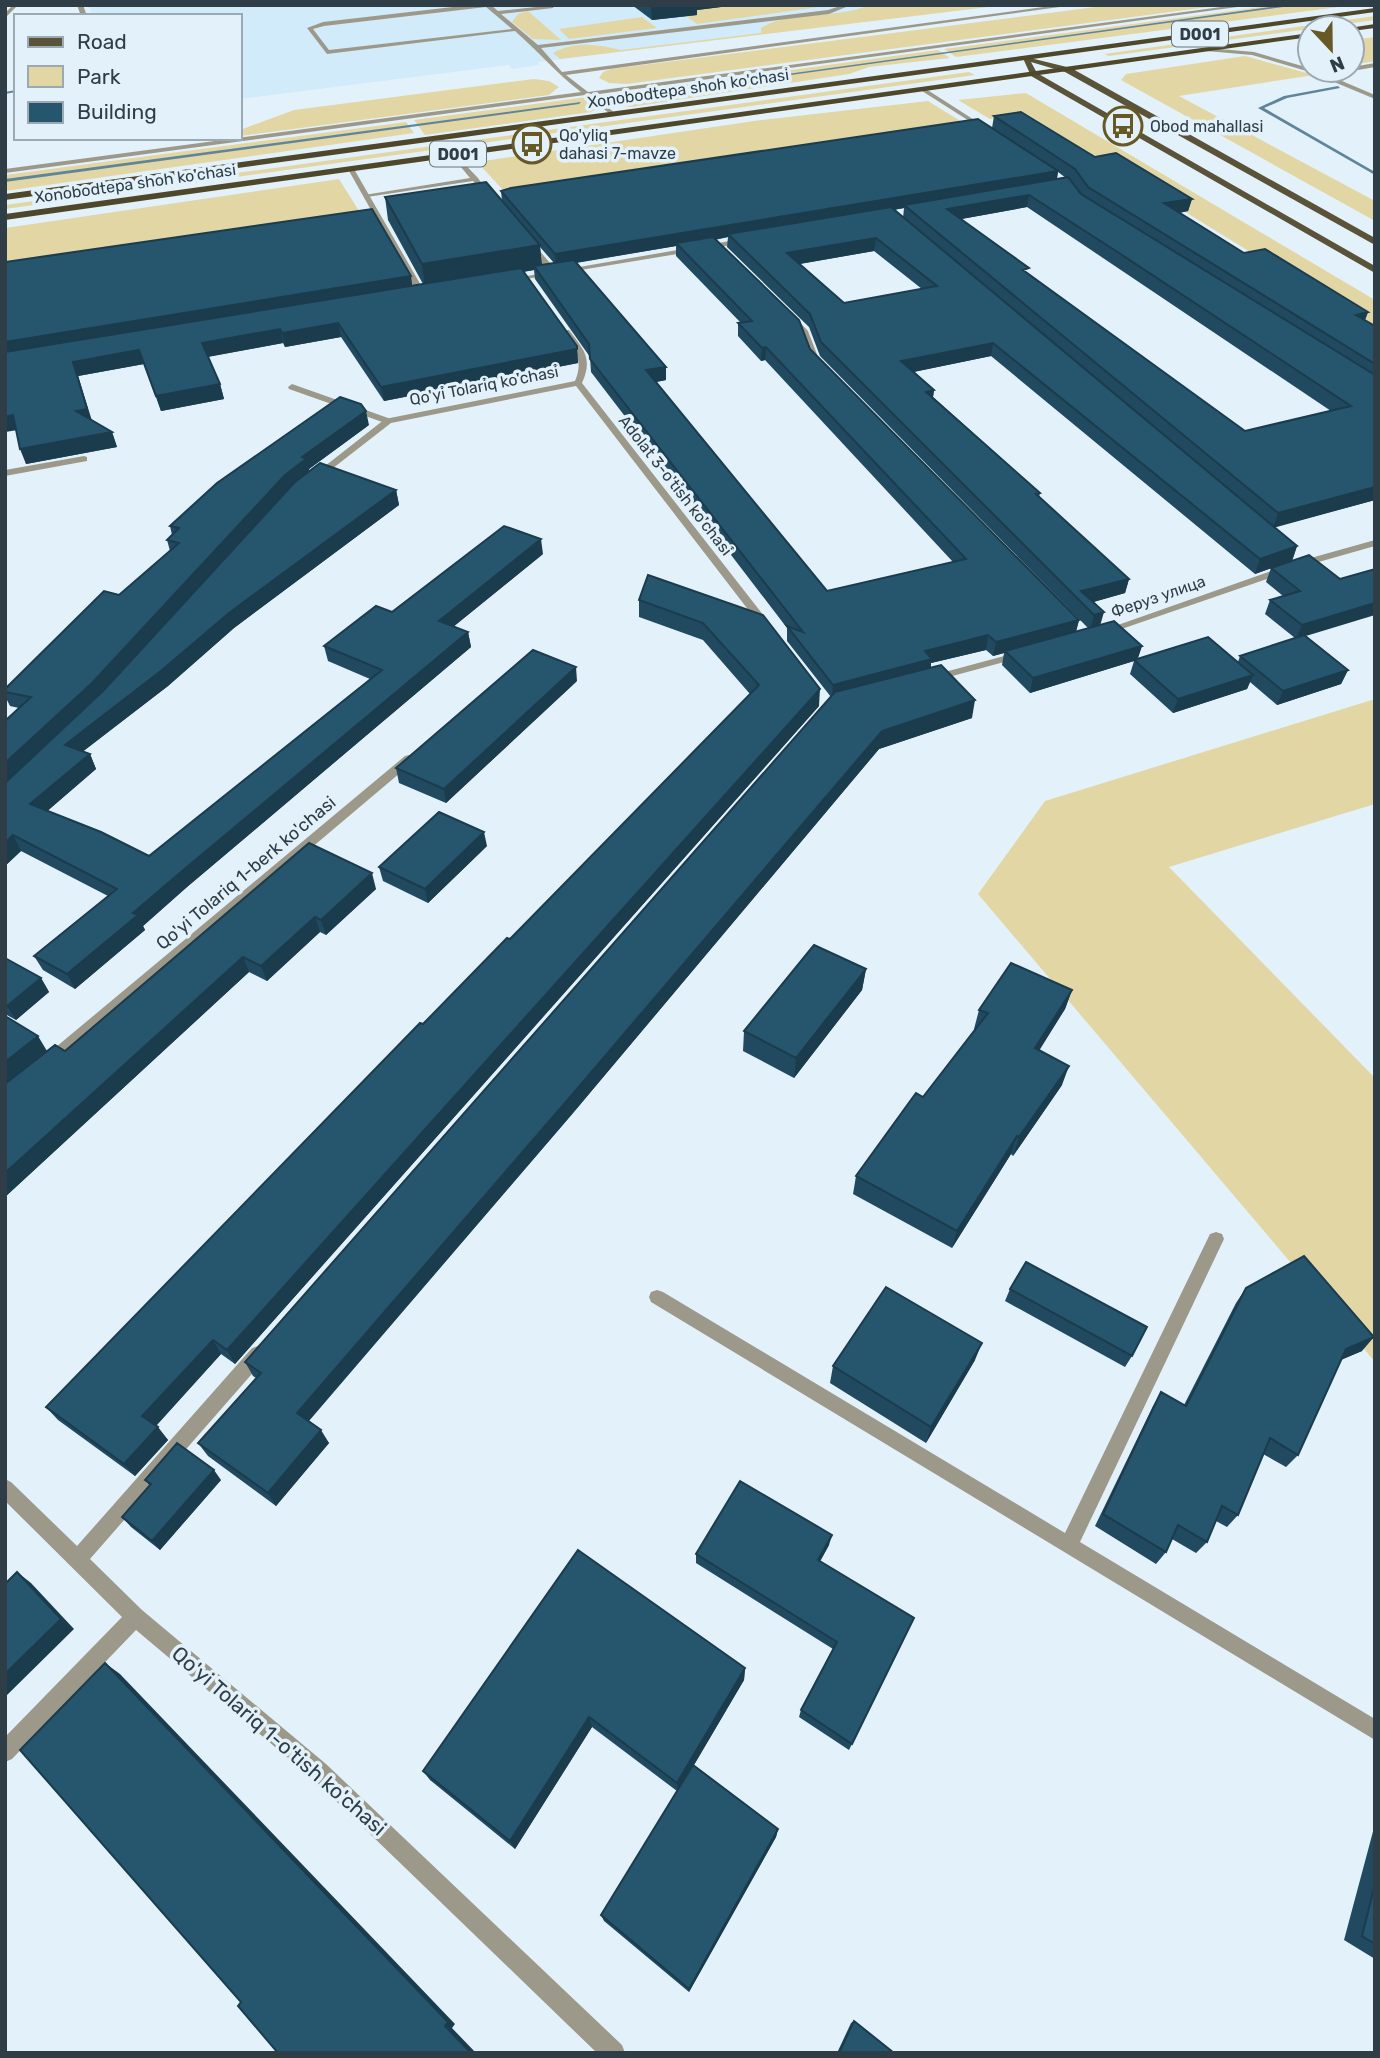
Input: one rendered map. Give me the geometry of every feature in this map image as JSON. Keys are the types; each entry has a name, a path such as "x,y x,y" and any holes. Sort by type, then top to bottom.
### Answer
{"highway":[{"name":"Xonobodtepa shoh ko'chasi","path":"5,197 1375,10"},
{"name":"Xonobodtepa shoh ko'chasi","path":"5,217 1296,37"}],"main road":[{"path":"1025,58 1068,70 1375,242"},
{"path":"1025,58 1034,74 1375,270"}],"street":[{"path":"5,16 16,5"},
{"path":"489,5 513,30 537,47 561,74 613,114"},
{"path":"513,30 327,52 310,28 323,24 489,5 516,5"},
{"path":"537,47 829,12 849,5"},
{"path":"561,74 1072,5"},
{"path":"242,137 588,94 1250,5"},
{"path":"496,13 553,6"},
{"path":"738,32 750,22"},
{"path":"593,40 622,46"},
{"path":"1208,50 1252,53 1296,66"},
{"path":"1346,84 1375,97"},
{"path":"924,90 1000,139"},
{"path":"964,125 977,123"},
{"path":"5,171 219,140"},
{"path":"454,155 493,200"},
{"path":"351,169 422,294"},
{"path":"367,195 476,179"},
{"path":"363,214 377,212"},
{"path":"500,281 757,238"},
{"path":"527,241 552,272"},
{"path":"717,245 726,255"},
{"path":"526,277 534,288"},
{"path":"409,296 435,292"},
{"path":"785,312 804,331 814,358 824,367"},
{"path":"557,319 584,359 586,368 578,383"},
{"name":"Qo'yi Tolariq ko'chasi","path":"305,485 388,421 416,413 578,383"},
{"name":"Adolat 3-o'tish ko'chasi","path":"578,383 778,642"},
{"path":"292,387 308,390 388,421"},
{"path":"5,473 84,459"},
{"name":"Феруз улица","path":"1087,637 1304,563 1375,543"},
{"path":"1294,554 1304,563"},
{"path":"919,682 1035,651"},
{"name":"Qo'yi Tolariq 1-berk ko'chasi","path":"37,1071 423,747"},
{"path":"1069,1545 1216,1239"},
{"path":"657,1297 1375,1730"},
{"path":"79,1558 271,1340"},
{"name":"Qo'yi Tolariq 1-o'tish ko'chasi","path":"5,1488 79,1558 135,1617 319,1771 614,2053"},
{"path":"5,1752 135,1617"}],"shaded area":[{"path":"88,5 1000,5 538,62 540,65 512,69 509,65 242,99 242,14 92,14"}],"green space":[{"path":"718,5 833,5 697,24 686,16 696,15 692,11"},
{"path":"869,5 1005,5 560,59 553,53 577,45 621,50 761,33 761,28 772,22 856,10"},
{"path":"1111,5 1223,5 627,84 609,83 599,78 603,72 611,69"},
{"path":"1275,5 1354,5 956,57 944,49"},
{"path":"528,11 561,40 533,39 512,22 518,14"},
{"path":"1375,16 1375,20 1366,21 1366,17"},
{"path":"642,17 657,28 569,39 559,29"},
{"path":"1296,27 1296,31 1109,56 1104,54"},
{"path":"1375,37 1375,61 1366,63 1366,38"},
{"path":"938,50 950,58 869,67 849,74 631,107 617,105 608,95"},
{"path":"1245,56 1296,70 1296,78 1179,96 1375,201 1375,221 1121,80 1126,74"},
{"path":"969,72 975,75 5,209 5,205"},
{"path":"534,79 549,81 559,87 549,95 242,136 242,129 294,110"},
{"path":"1026,93 1375,300 1375,329 1028,115 990,119 958,100"},
{"path":"587,97 598,108 591,112 425,135 414,120"},
{"path":"928,101 962,122 504,191 477,162 754,121"},
{"path":"406,122 414,133 5,191 5,175"},
{"path":"339,179 359,211 5,263 5,228"},
{"path":"1375,699 1375,804 1169,867 1375,1078 1375,1362 978,894 1045,801"}],"building":[{"path":"1021,112 1095,157 1116,153 1192,199 1164,203 1244,253 1265,249 1368,312 1356,315 1375,326 1375,364 1088,187 1075,169 994,116"},
{"path":"978,119 1058,171 555,254 501,191 511,188"},
{"path":"1068,177 1081,194 1375,375 1375,487 1278,513 904,205","holes":["1029,195 1351,406 1245,431 1023,270 1029,268 947,209"]},
{"path":"486,182 540,245 422,264 385,197"},
{"path":"891,207 1297,546 1260,559 993,343 901,361 934,390 926,392 1040,493 1036,494 1129,579 1081,591 1104,612 1094,615 821,342 810,314 728,234","holes":["876,238 937,286 844,303 787,253"]},
{"path":"372,209 411,276 5,342 5,262"},
{"path":"713,237 799,320 810,349 1079,620 996,642 988,635 925,651 932,659 833,685 787,626 803,632 590,359 589,344 534,266 574,260 666,367 646,370 827,591 966,559 766,347 762,348 738,323 752,321 676,243"},
{"path":"521,268 577,349 381,387 338,323 282,333 280,329 202,343 220,384 156,396 139,350 73,362 87,409 76,411 112,432 20,449 13,415 5,417 5,352"},
{"path":"340,397 361,404 366,411 302,457 306,459 285,475 92,683 5,763 5,721 31,697 5,692 5,689 104,591 119,595 179,543 167,540 179,528 170,526 217,483"},
{"path":"320,463 396,490 229,613 162,670 65,745 90,754 30,804 101,832 149,856 382,670 324,646 376,606 392,612 504,526 541,539 439,621 468,632 181,872 133,913 138,915 67,974 34,956 117,889 13,835 5,843 5,783 104,690 295,482"},
{"path":"1309,555 1340,579 1375,569 1375,603 1302,625 1270,600 1300,591 1271,568"},
{"path":"648,575 763,615 820,689 227,1350 213,1340 142,1416 158,1427 124,1464 46,1407 420,1023 423,1024 507,938 510,939 759,685 703,623 639,600"},
{"path":"1114,621 1142,646 1033,678 1005,651"},
{"path":"1304,635 1348,670 1283,691 1240,656"},
{"path":"1208,637 1253,675 1178,699 1134,660"},
{"path":"533,650 576,667 444,789 396,768"},
{"path":"941,665 975,700 882,731 297,1413 321,1430 268,1493 198,1443 261,1373 245,1362 835,692"},
{"path":"439,812 484,832 425,889 379,867"},
{"path":"309,843 372,873 321,920 315,917 261,966 243,957 5,1173 5,1084 55,1045 65,1051"},
{"path":"814,945 866,969 796,1058 744,1031"},
{"path":"5,958 41,978 7,1006 5,1005"},
{"path":"1011,963 1072,990 1035,1048 1069,1066 1019,1137 1017,1136 957,1231 856,1176 916,1093 923,1097 988,1013 979,1010"},
{"path":"5,1016 38,1036 5,1062"},
{"path":"1304,1256 1374,1337 1346,1349 1298,1455 1270,1438 1238,1515 1222,1506 1207,1542 1178,1525 1166,1552 1103,1514 1161,1392 1186,1406 1246,1288"},
{"path":"1026,1262 1147,1327 1132,1356 1010,1289"},
{"path":"886,1287 982,1343 931,1427 833,1366"},
{"path":"177,1443 214,1470 152,1541 122,1517 151,1484 145,1480"},
{"path":"740,1481 832,1535 818,1560 914,1618 852,1744 801,1710 837,1642 696,1554"},
{"path":"578,1550 745,1668 677,1783 589,1717 510,1841 423,1771"},
{"path":"17,1572 61,1619 5,1674 5,1584"},
{"path":"105,1663 448,2022 445,2026 471,2053 278,2053 238,2006 241,2002 20,1750"},
{"path":"693,1765 778,1829 689,1989 601,1915"},
{"path":"1375,1884 1375,1944 1362,1936"},
{"path":"854,2021 894,2053 839,2053"}],"waterway":[{"path":"616,98 1296,5"},
{"path":"1338,87 1286,97 1260,108 1375,174"},
{"path":"5,93 14,91"},
{"path":"5,181 579,103"}],"place":[{"name":"Obod mahallasi","path":"1123,126"},
{"name":"Qo'yliq dahasi 7-mavze","path":"532,144"}]}
